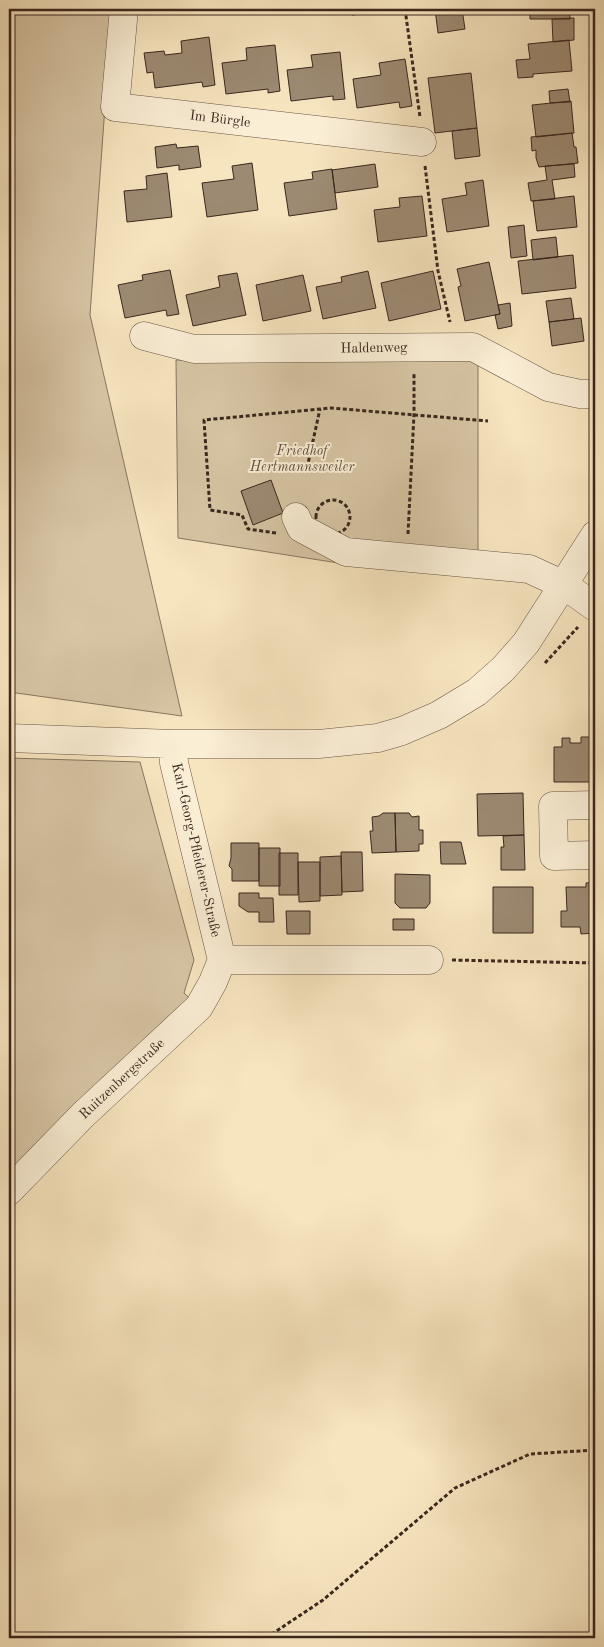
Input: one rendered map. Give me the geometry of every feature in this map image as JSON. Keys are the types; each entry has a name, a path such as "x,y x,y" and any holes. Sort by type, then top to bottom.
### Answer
{"street":[{"name":"Im Bürgle","path":"124,9 116,107 422,142"},
{"name":"Haldenweg","path":"144,336 194,349 473,347 548,387 580,394 595,394"},
{"path":"298,523 346,552 529,569 564,585 595,607"},
{"name":"Karl-Georg-Pfleiderer-Straße","path":"222,960 174,763 173,744 319,744 378,738 439,715 477,692 503,669 526,643 595,535"},
{"path":"9,738 173,744"},
{"path":"595,805 552,806 554,856 595,855"},
{"path":"222,960 429,960"},
{"name":"Ruitzenbergstraße","path":"9,1191 83,1115 199,1007 213,982 222,960"}],"path":[{"path":"405,9 418,106"},
{"path":"422,142 438,271 448,314"},
{"path":"406,558 414,414 414,372"},
{"path":"298,523 276,533 248,529 242,515 210,510 204,420 331,408 488,421"},
{"path":"307,468 320,409"},
{"path":"429,960 595,963"},
{"path":"266,1638 323,1600 455,1488 530,1454 595,1450"}],"green space":[{"path":"9,9 112,9 90,315 182,716 9,692"},
{"name":"Friedhof Hertmannsweiler","path":"176,360 478,361 478,554 345,564 178,538"},
{"path":"9,758 140,762 194,960 184,993 199,1007 9,1191"}],"building":[{"path":"352,9 400,9 352,15"},
{"path":"435,9 462,9 465,29 438,33"},
{"path":"530,9 570,9 570,19 530,19"},
{"path":"574,18 574,40 553,42 552,19"},
{"path":"209,37 215,85 203,87 202,82 155,88 153,72 147,73 144,53 164,51 165,55 182,53 181,41"},
{"path":"569,40 572,71 533,74 533,77 518,78 516,60 530,59 528,44"},
{"path":"275,45 280,91 268,93 268,89 226,94 222,63 247,60 246,48"},
{"path":"340,52 345,99 333,100 333,96 291,101 287,70 313,67 311,55"},
{"path":"405,59 412,106 400,108 399,102 357,108 353,79 381,75 379,63"},
{"path":"471,73 477,128 435,133 428,78"},
{"path":"568,89 570,102 550,103 549,91"},
{"path":"571,101 574,133 536,137 532,105"},
{"path":"477,128 480,156 455,159 452,131"},
{"path":"572,133 578,163 539,167 536,150 532,151 531,137"},
{"path":"176,144 177,148 198,146 201,167 179,170 179,165 157,168 155,147"},
{"path":"252,163 258,210 207,217 202,183 234,179 232,166"},
{"path":"375,164 378,187 335,193 332,170"},
{"path":"574,164 575,177 552,180 555,199 531,201 528,183 547,180 545,166"},
{"path":"332,169 337,209 289,216 284,183 313,179 312,172"},
{"path":"167,173 172,217 127,222 124,191 147,189 146,176"},
{"path":"483,180 489,226 447,232 442,199 467,195 465,183"},
{"path":"422,196 427,236 378,242 374,210 400,207 399,198"},
{"path":"574,196 577,227 537,231 533,201"},
{"path":"524,225 527,256 511,258 508,227"},
{"path":"556,237 558,257 533,260 531,240"},
{"path":"573,255 576,288 522,294 518,261"},
{"path":"489,262 500,314 465,321 458,287 461,286 457,269"},
{"path":"170,270 179,314 167,316 166,310 125,318 118,285 143,280 142,275"},
{"path":"368,271 376,308 323,319 316,287 342,282 341,277"},
{"path":"433,271 441,309 389,321 381,283"},
{"path":"237,273 246,315 193,326 186,295 220,287 218,276"},
{"path":"303,275 311,311 263,321 256,285"},
{"path":"571,298 574,319 549,322 546,301"},
{"path":"510,303 512,326 498,329 495,315 500,314 498,305"},
{"path":"581,318 584,341 552,346 549,322"},
{"path":"271,480 283,513 253,525 241,491"},
{"path":"581,737 595,737 595,782 554,782 554,747 562,747 562,738 570,738 570,743 581,743"},
{"path":"523,793 524,835 478,836 477,794"},
{"path":"383,813 395,813 396,852 372,853 370,831 373,831 372,817"},
{"path":"395,813 409,813 412,817 419,816 419,830 423,830 423,844 419,844 419,851 396,852"},
{"path":"524,835 525,870 501,870 501,847 504,847 503,836"},
{"path":"440,842 461,842 466,864 441,864"},
{"path":"231,843 259,843 259,881 232,881 232,869 229,866"},
{"path":"259,848 280,848 280,886 259,886"},
{"path":"341,852 362,852 363,891 342,892"},
{"path":"279,853 298,853 298,895 279,895"},
{"path":"341,856 342,895 320,896 320,857"},
{"path":"298,862 320,862 320,901 299,902"},
{"path":"395,874 430,875 430,903 426,908 400,908 395,903"},
{"path":"595,882 595,933 581,934 580,927 561,927 561,911 567,911 566,887 586,887 586,883"},
{"path":"493,887 533,887 533,933 493,933"},
{"path":"239,893 259,893 259,898 273,898 274,922 259,922 259,912 248,912 239,906"},
{"path":"286,911 310,911 310,934 287,934"},
{"path":"393,919 414,919 414,930 393,930"}]}
